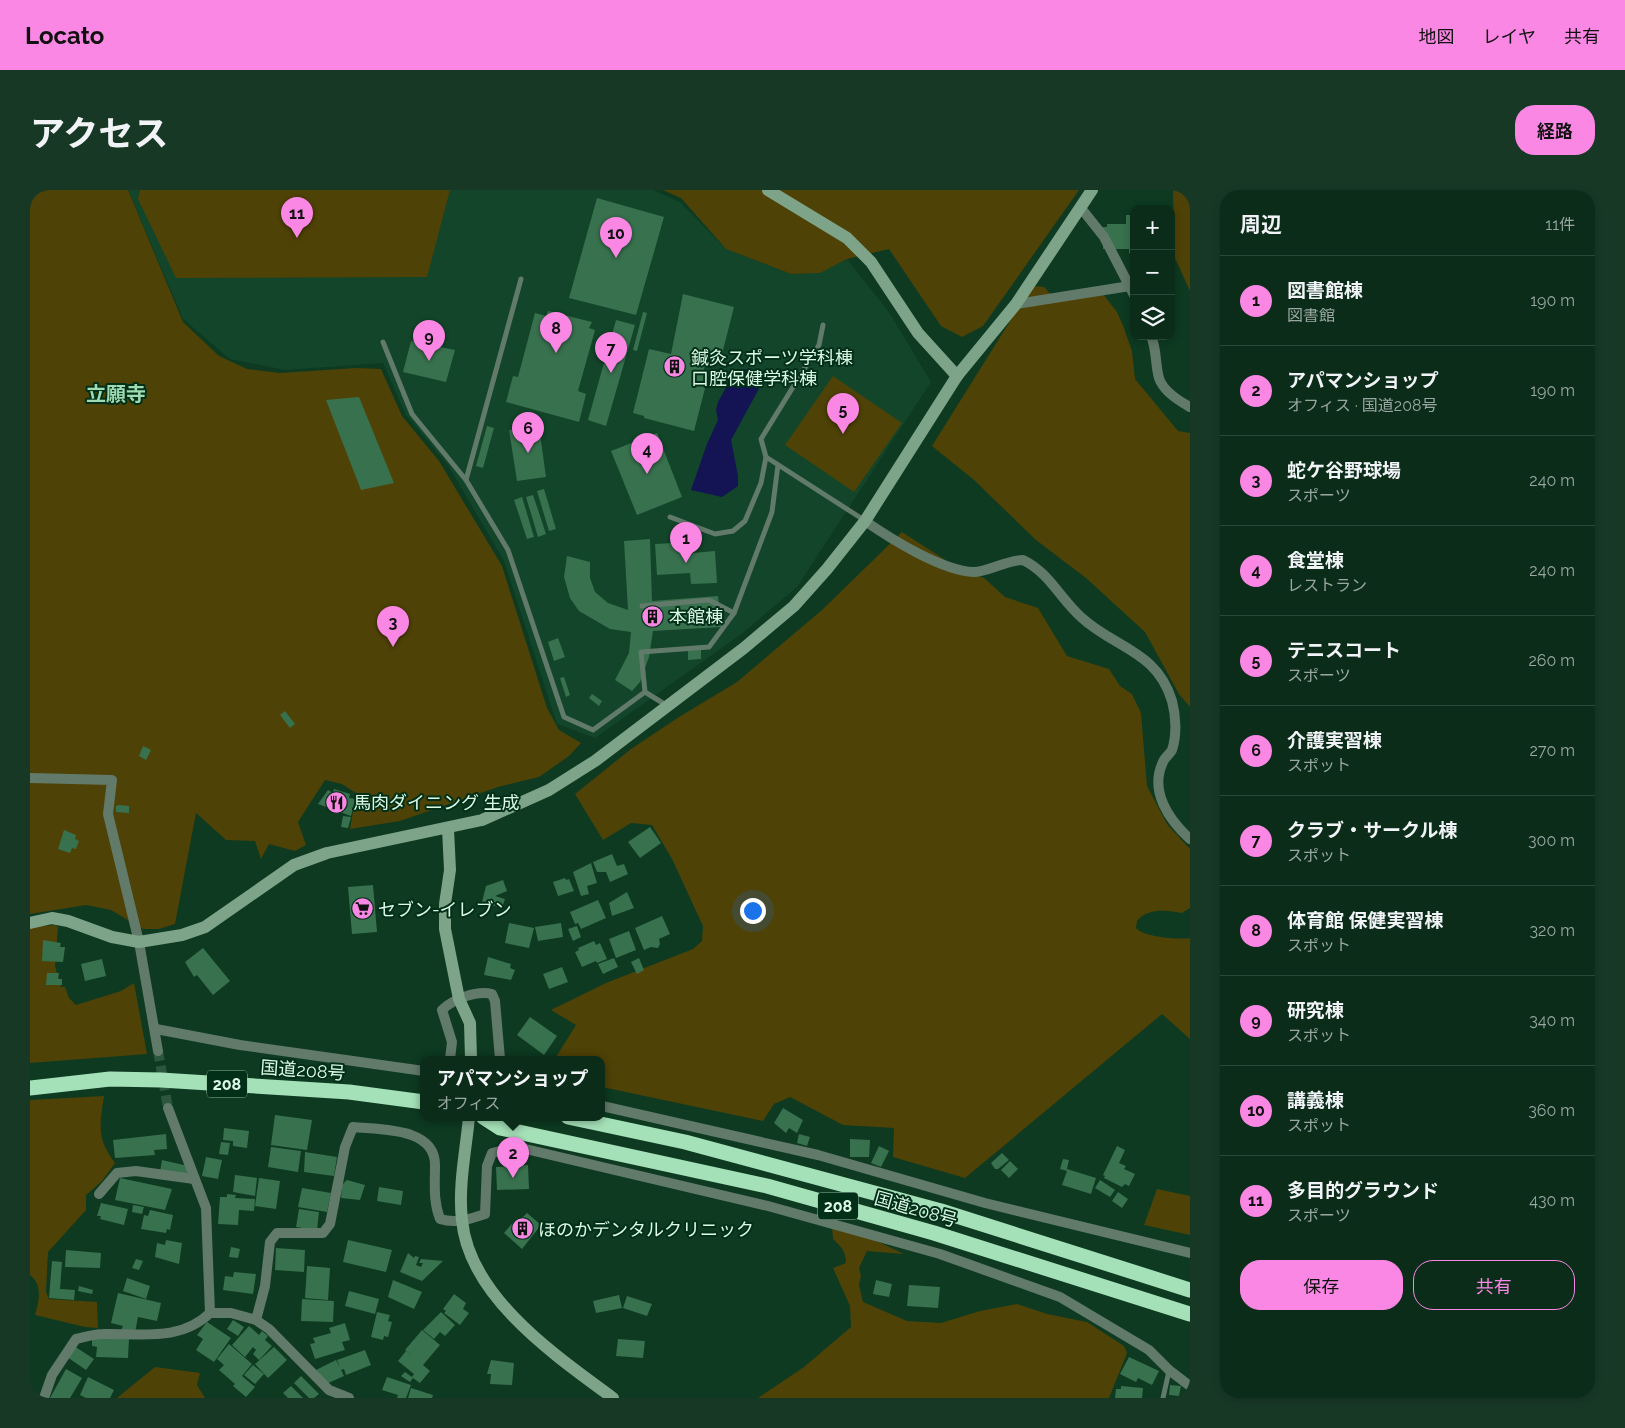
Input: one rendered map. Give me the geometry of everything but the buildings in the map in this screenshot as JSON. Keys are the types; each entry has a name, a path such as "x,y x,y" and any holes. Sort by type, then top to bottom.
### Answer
{"highway":[{"name":"国道208号","path":"30,1088 110,1079 161,1080 349,1092 420,1101"},
{"name":"国道208号","path":"489,1121 500,1128 776,1189 934,1233 1190,1314"},
{"name":"国道208号","path":"587,1121 685,1142 940,1211 1190,1290"}],"street":[{"path":"768,190 847,238 871,262 918,333 957,376"},
{"path":"30,923 52,918 139,942 182,935 205,927 294,865 327,853 448,829 482,820 549,790 595,761 666,705 744,648 794,606 827,569 865,521 957,376 1016,304 1092,190"},
{"path":"1081,208 1104,237 1130,286"},
{"path":"1016,304 1130,290"},
{"path":"1152,340 1156,350 1159,380 1174,398 1190,408"},
{"path":"865,521 900,544 959,569 976,572 1023,560 1045,574 1082,618 1138,653 1150,664 1156,670 1172,700 1176,721 1171,752 1163,762 1159,778 1160,796 1164,809 1190,839"},
{"path":"30,778 112,780 108,814 139,942 156,1029 158,1051"},
{"path":"448,829 450,870 445,904 446,929 459,1000 470,1023 472,1056"},
{"path":"450,1056 452,1042 442,1010 448,1004 483,992 492,994 495,1001 500,1056"},
{"path":"156,1029 240,1045 420,1070"},
{"path":"605,1107 818,1155 985,1203 1190,1253"},
{"path":"168,1108 206,1208 210,1314"},
{"path":"469,1121 461,1200 462,1221 467,1244 480,1274 524,1328 551,1352 613,1398"},
{"path":"256,1320 265,1286 270,1242 277,1233 293,1231 312,1234 323,1233 330,1224 345,1148 353,1127 409,1134 424,1140 431,1147 435,1162 434,1198 440,1219 449,1222 462,1221 485,1214 487,1166 492,1152 518,1147 768,1206 940,1254 1060,1297 1149,1350 1169,1370 1190,1386"},
{"path":"100,1194 117,1173 136,1171 194,1179"},
{"path":"44,1398 52,1375 66,1351 76,1339 102,1334 163,1336 200,1323 210,1314 231,1313 256,1320 269,1329 330,1390 348,1398"}],"lane":[{"path":"466,480 521,279"},
{"path":"670,517 715,534 733,531 745,521 761,482 766,457 761,439 819,345 823,325"},
{"path":"383,342 412,414 466,480 508,550 564,717 593,730 645,692"},
{"path":"766,457 865,521"},
{"path":"645,692 640,652 709,647 734,613 772,512 778,465"},
{"path":"642,606 709,600 734,613"},
{"path":"645,692 666,705"},
{"path":"1163,1398 1169,1370"}],"shaded area":[{"path":"30,190 128,190 183,322 219,356 247,369 280,373 356,368 381,369 402,416 439,461 502,566 547,708 559,730 581,743 569,756 539,777 498,787 400,821 350,829 356,793 342,784 325,780 298,822 306,845 295,851 269,844 261,859 255,841 226,840 196,813 175,924 159,929 143,929 111,910 86,905 30,914"},
{"path":"128,190 653,190 680,202 726,249 791,274 820,272 847,259 889,312 931,382 797,587 743,633 595,738 557,724 504,561 448,465 406,415 383,363 285,370 230,359 183,319"},
{"path":"140,190 450,190 427,277 176,278 138,199"},
{"path":"663,190 1079,190 983,326 962,337 941,326 889,249 847,259 820,273 791,274 726,249 681,198"},
{"path":"1173,190 1190,190 1190,291 1175,258 1175,205 1173,205"},
{"path":"1032,286 1044,287 1054,298 1103,294 1117,312 1124,328 1132,351 1135,379 1178,431 1190,433 1190,707 1179,694 1145,632 1086,578 1036,540 974,480 932,446"},
{"path":"745,369 754,373 762,383 731,440 738,476 738,486 722,497 691,490 707,444 718,420 716,410 718,402 732,377"},
{"path":"833,376 902,423 854,492 785,445"},
{"path":"902,532 964,572 984,578 1005,597 1038,608 1067,656 1109,669 1120,686 1132,694 1141,713 1147,786 1167,824 1190,849 1190,908 1182,913 1158,911 1146,914 1137,921 1136,928 1153,936 1178,939 1190,938 1190,1039 1162,1014 965,1178 893,1157 894,1128 843,1125 790,1097 774,1104 763,1121 605,1088 605,1056 557,1056 576,1025 551,1010 606,983 693,949 702,941 703,926 672,859 652,825 631,823 603,840 575,794 631,749 737,682 822,610"},
{"path":"55,925 58,927 55,966 61,987 65,987 69,998 76,1005 121,991 134,983 147,1054 30,1063 30,927"},
{"path":"104,1096 101,1115 102,1138 115,1163 102,1181 86,1195 86,1210 48,1252 46,1292 49,1299 97,1302 98,1328 85,1327 35,1315 39,1294 37,1284 30,1275 30,1100"},
{"path":"1157,1189 1190,1196 1190,1235 1144,1225"},
{"path":"832,1227 868,1237 904,1254 867,1251 859,1268 861,1276 859,1285 863,1302 907,1321 941,1323 980,1311 1017,1304 1047,1314 1087,1322 1124,1346 1127,1353 1109,1398 758,1398 804,1367 851,1327 850,1306 833,1268 846,1263 846,1259 842,1250 833,1239"},
{"path":"155,1367 200,1373 197,1385 205,1398 117,1398"}],"tunnel":[{"path":"158,1051 168,1108"}],"place":[{"name":"多目的グラウンド","path":"297,238"},
{"name":"講義棟","path":"616,258"},
{"name":"体育館 保健実習棟","path":"556,353"},
{"name":"研究棟","path":"429,361"},
{"name":"鍼灸スポーツ学科棟 口腔保健学科棟","path":"675,367"},
{"name":"クラブ・サークル棟","path":"611,373"},
{"name":"テニスコート","path":"843,434"},
{"name":"介護実習棟","path":"528,453"},
{"name":"食堂棟","path":"647,474"},
{"name":"図書館棟","path":"686,563"},
{"name":"本館棟","path":"653,616"},
{"name":"蛇ケ谷野球場","path":"393,647"},
{"name":"馬肉ダイニング 生成","path":"337,802"},
{"name":"セブン-イレブン","path":"362,909"},
{"name":"アパマンショップ","path":"513,1178"},
{"name":"ほのかデンタルクリニック","path":"522,1229"}],"district":[{"name":"立願寺","path":"116,394"}]}
